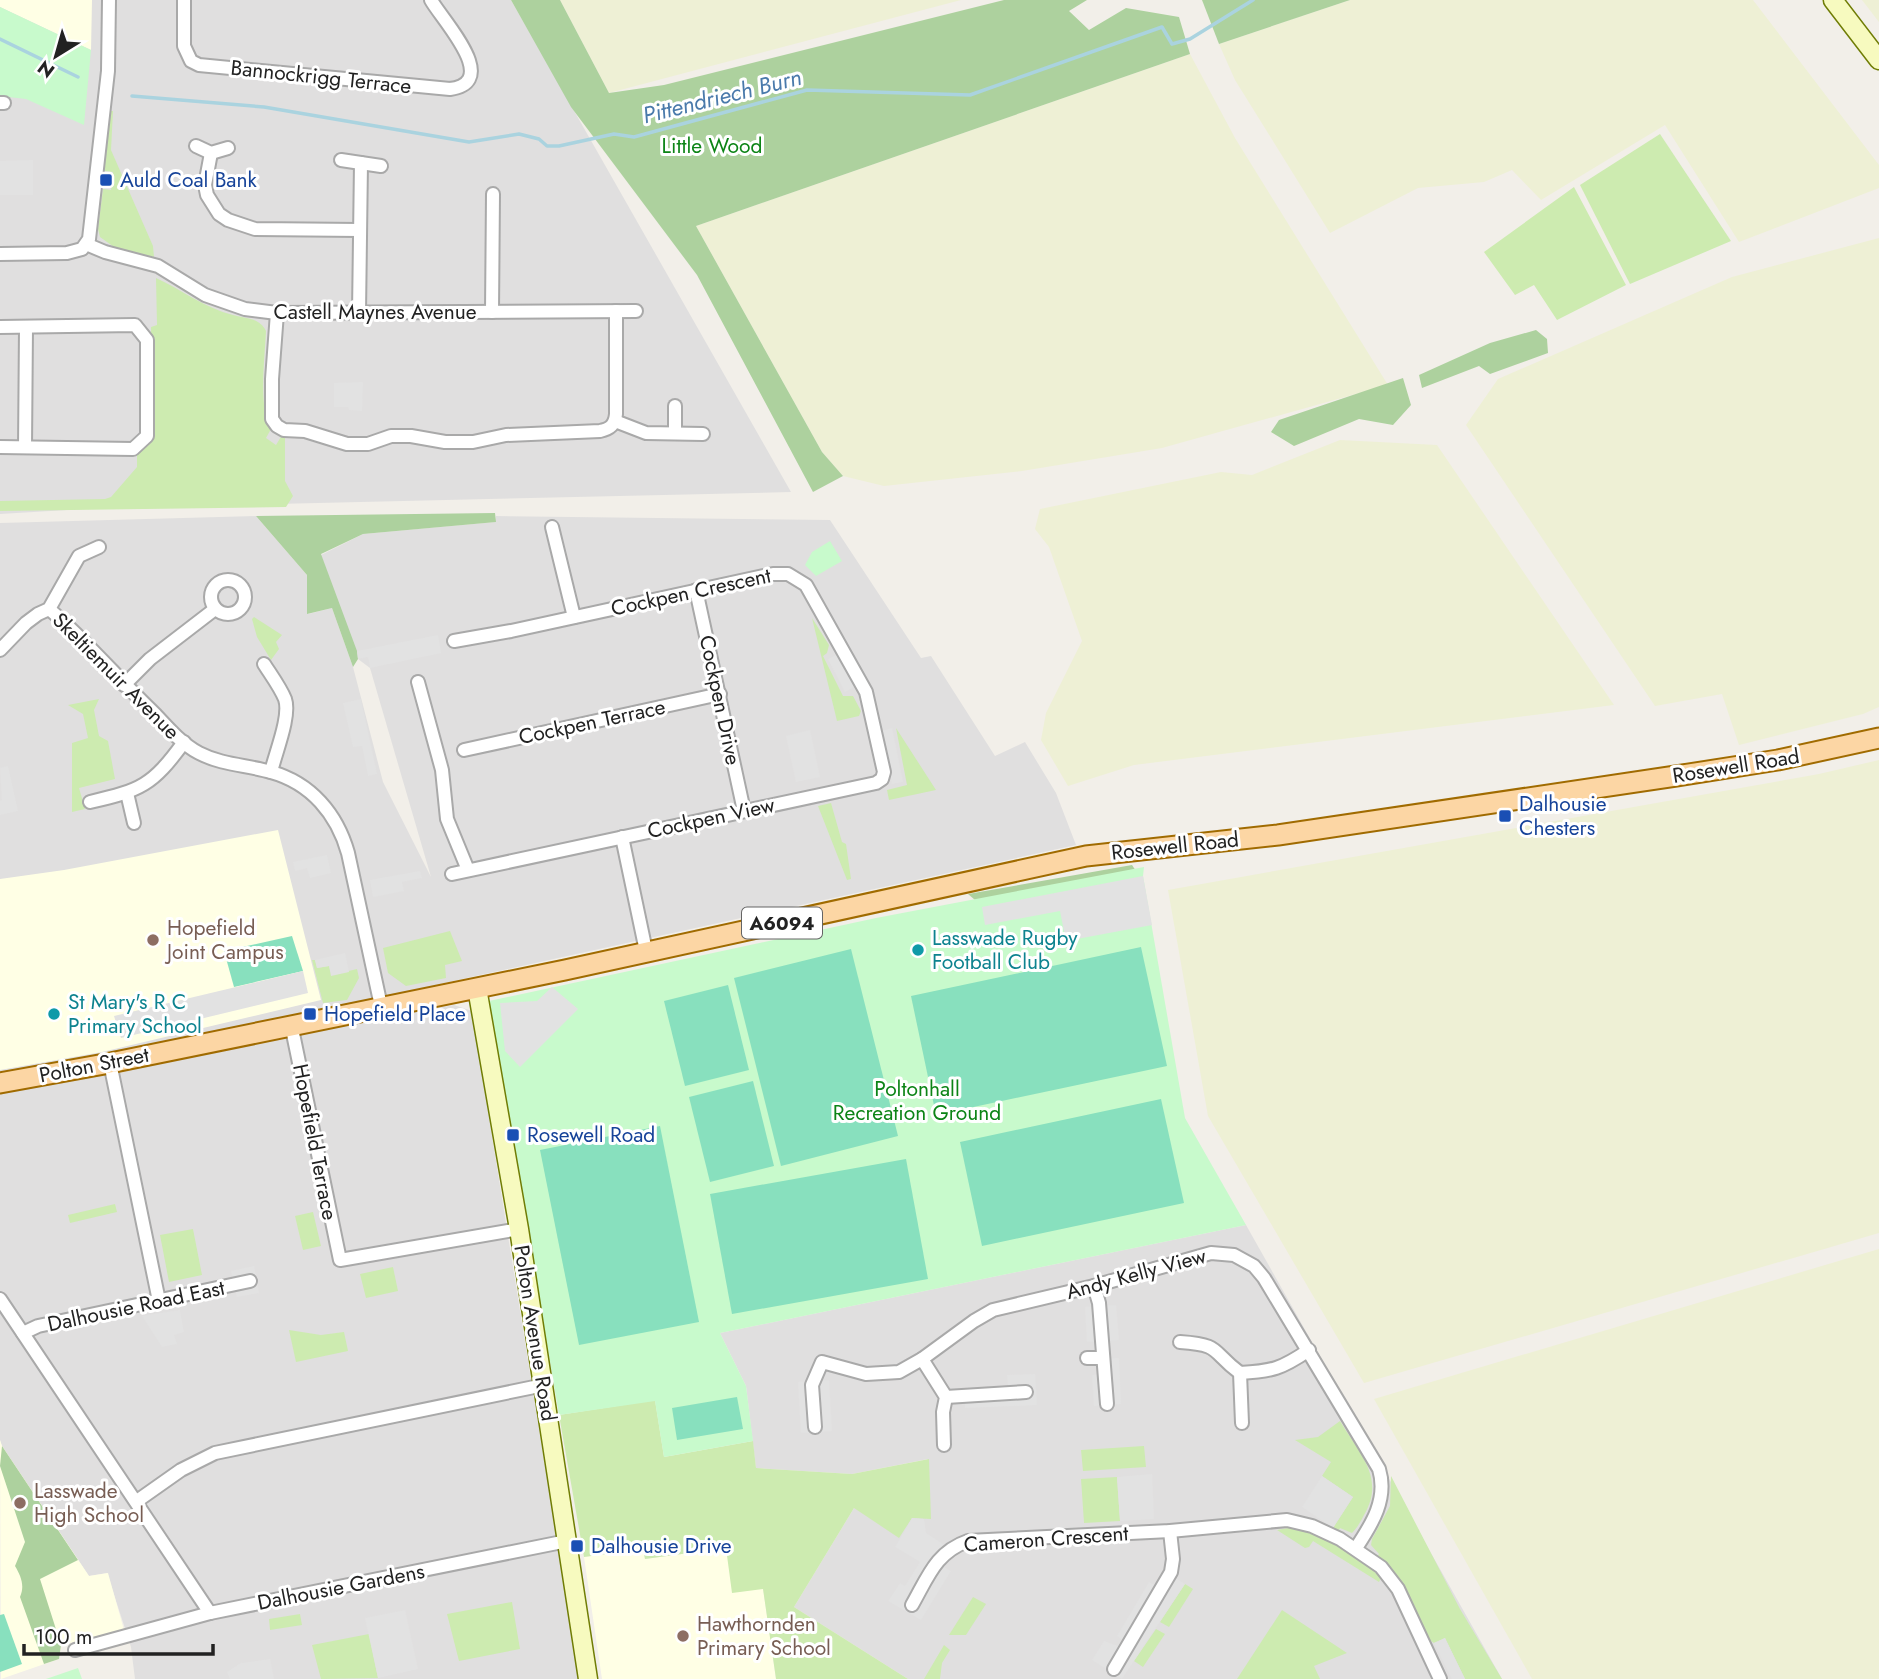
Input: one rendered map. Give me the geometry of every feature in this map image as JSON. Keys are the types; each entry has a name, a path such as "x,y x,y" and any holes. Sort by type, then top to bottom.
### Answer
{"main road":[{"name":"Rosewell Road","path":"477,988 1086,856 1278,835 1778,761 1879,738"},
{"name":"Polton Street","path":"0,1083 477,988"}],"street":[{"path":"0,254 67,253 82,249 86,244 93,222 106,94 109,0"},
{"name":"Bannockrigg Terrace","path":"184,0 184,46 191,61 199,65 459,88 471,74 471,62 467,51 431,0"},
{"path":"1833,0 1879,60"},
{"path":"196,146 211,153 228,148"},
{"path":"211,153 205,185 207,195 219,214 229,220 255,229 360,230"},
{"path":"341,160 382,166"},
{"path":"359,313 361,163"},
{"path":"492,312 493,194"},
{"name":"Castell Maynes Avenue","path":"86,244 158,266 205,295 245,309 277,313 636,311"},
{"path":"277,313 272,419 284,430 305,431 347,444 368,444 391,436 473,442 506,435 609,429 615,421 616,311"},
{"path":"0,327 135,325 147,340 147,436 133,449 0,447"},
{"path":"25,447 26,328"},
{"path":"675,406 675,433"},
{"path":"615,421 646,433 703,434"},
{"path":"552,527 574,617"},
{"name":"Skeltiemuir Avenue","path":"0,650 26,623 49,609 75,552 99,547"},
{"name":"Cockpen Crescent","path":"454,641 773,574 794,576 806,586 866,692"},
{"name":"Cockpen Drive","path":"696,590 744,811"},
{"name":"Skeltiemuir Avenue","path":"49,609 73,629 124,685 184,743 199,753 230,765 271,772 289,779 311,793 334,817 342,833 382,1006"},
{"path":"124,685 150,659 215,609"},
{"path":"264,664 285,699 286,707 282,735 271,772"},
{"path":"418,682 442,770 447,819 468,870"},
{"name":"Cockpen View","path":"452,874 876,783 884,772 866,692"},
{"name":"Cockpen Terrace","path":"464,750 720,694"},
{"name":"Skeltiemuir Avenue","path":"90,802 143,786 165,768 184,743"},
{"path":"127,793 134,823"},
{"path":"622,837 646,951"},
{"name":"Polton Avenue Road","path":"477,988 519,1229 588,1679"},
{"name":"Hopefield Terrace","path":"291,1024 340,1260 519,1229"},
{"path":"110,1063 159,1301"},
{"name":"Andy Kelly View","path":"815,1427 813,1385 822,1362 866,1374 899,1372 993,1310 1094,1286 1211,1253 1234,1255 1254,1266 1265,1278 1379,1469 1382,1480 1381,1503 1356,1548"},
{"name":"Dalhousie Road East","path":"23,1333 38,1326 250,1281"},
{"path":"1094,1286 1099,1303 1107,1404"},
{"path":"0,1298 210,1613"},
{"path":"1180,1342 1206,1344 1217,1350 1230,1366 1240,1373 1270,1371 1283,1367 1309,1350"},
{"path":"1087,1358 1103,1358"},
{"path":"922,1359 946,1397 943,1412 944,1445"},
{"path":"1240,1373 1242,1423"},
{"path":"137,1501 181,1470 215,1453 544,1385"},
{"path":"946,1397 1026,1392"},
{"name":"Cameron Crescent","path":"912,1605 944,1553 953,1546 968,1541 1170,1531 1287,1520 1322,1529 1356,1548 1381,1567 1398,1589 1440,1679"},
{"path":"1114,1669 1171,1572 1173,1559 1170,1531"},
{"name":"Dalhousie Gardens","path":"75,1650 210,1613 567,1541"}],"shaded area":[{"path":"0,0 511,0 791,492 101,508 0,514"},
{"path":"0,0 92,0 91,50 0,7"},
{"path":"560,0 961,0 609,93"},
{"path":"1350,0 1753,0 1879,165 1879,188 1739,242 1665,125 1541,200 1512,170 1484,182 1418,188 1330,233 1235,80 1219,44"},
{"path":"1862,0 1879,0 1879,22"},
{"path":"1190,54 1235,138 1388,385 1162,448 1022,471 884,486 843,476 822,452 696,226"},
{"path":"33,160 33,195 0,195 0,161"},
{"path":"1879,238 1879,707 1863,714 1739,745 1722,694 1655,706 1466,425 1498,379 1732,277"},
{"path":"363,382 362,411 334,407 334,383"},
{"path":"1340,440 1437,445 1614,705 1134,765 1068,786 1041,740 1046,713 1082,641 1049,547 1035,529 1040,509 1221,472 1252,475"},
{"path":"256,516 307,575 308,614 332,608 353,667 383,782 431,877 370,668 358,659 321,555 363,534 495,522 496,516 830,520 921,658 931,656 995,756 1025,742 1056,793 1076,845 310,1014 0,1077 0,523"},
{"path":"438,635 441,653 370,668 368,657 358,659 357,651"},
{"path":"838,654 854,687 845,692 828,659"},
{"path":"361,699 377,774 368,776 362,746 353,747 343,703"},
{"path":"892,728 903,782 892,784 881,731"},
{"path":"810,730 820,777 796,782 786,736"},
{"path":"1879,760 1879,1233 1364,1383 1208,1116 1168,890 1819,774"},
{"path":"8,766 18,811 0,815 0,768"},
{"name":"Hopefield Joint Campus","path":"278,830 321,1000 102,1052 0,1070 0,879 64,870"},
{"path":"327,855 331,873 310,878 307,868 295,871 293,862"},
{"path":"420,871 422,878 402,882 404,891 373,897 370,880"},
{"path":"1143,876 1152,925 1066,941 1060,911 985,925 982,907"},
{"path":"345,953 349,972 331,976 329,966 317,968 315,960"},
{"path":"303,971 308,993 121,1038 114,1016"},
{"path":"552,987 578,1009 520,1067 505,1051 500,1003 537,1001"},
{"path":"454,1005 472,1011 579,1679 135,1679 131,1647 107,1573 89,1576 0,1440 0,1091"},
{"path":"1246,1225 1502,1679 908,1679 794,1607 854,1508 928,1459 852,1474 756,1468 746,1386 720,1333"},
{"path":"1879,1249 1879,1679 1532,1679 1374,1399"},
{"path":"254,1266 259,1293 237,1297 231,1271"},
{"path":"1116,1305 1119,1340 1087,1342 1085,1307"},
{"path":"180,1310 184,1332 174,1335 177,1344 162,1347 142,1316"},
{"path":"1119,1358 1121,1404 1094,1406 1092,1375 1103,1374 1102,1359"},
{"path":"1035,1374 1037,1405 965,1408 964,1388 1008,1386 1007,1375"},
{"path":"829,1380 832,1431 801,1433 798,1382"},
{"name":"Lasswade High School","path":"0,1440 89,1576 108,1573 124,1630 61,1645 59,1659 1,1679"},
{"path":"1152,1474 1154,1519 1120,1521 1117,1477"},
{"path":"1322,1476 1353,1497 1333,1528 1302,1507"},
{"path":"912,1518 924,1519 926,1533 943,1544 942,1566 951,1571 921,1620 888,1601 900,1583 905,1586 920,1562 895,1547"},
{"name":"Hawthornden Primary School","path":"726,1548 763,1588 776,1679 602,1679 584,1557 643,1549 645,1559"},
{"path":"1166,1572 1185,1584 1122,1679 1092,1660 1104,1641 1118,1646 1123,1641 1117,1636 1149,1582 1156,1586"},
{"path":"405,1610 418,1669 378,1678 365,1618"},
{"path":"1445,1638 1465,1679 1452,1679 1434,1643"},
{"path":"270,1659 274,1679 230,1679 227,1672 241,1663"}],"green space":[{"name":"Little Wood","path":"511,0 560,0 609,93 664,85 1004,0 1087,0 1069,11 1089,30 1126,8 1179,17 1190,54 696,226 822,452 843,476 813,492 697,275 571,107"},
{"path":"1202,0 1350,0 1219,44"},
{"path":"0,7 91,50 84,125 26,99 0,96"},
{"path":"111,111 111,150 153,246 154,257 114,247 100,237 98,229 103,189 111,190 113,172 104,171"},
{"path":"1660,134 1731,241 1630,284 1580,185"},
{"path":"1574,187 1626,285 1557,320 1534,285 1515,295 1484,252"},
{"path":"156,278 213,308 256,321 266,331 263,396 271,429 266,438 276,445 282,435 285,436 285,481 293,496 286,507 0,511 0,501 105,499 111,497 137,467 137,454 152,440 151,327 157,325"},
{"path":"1536,330 1547,339 1548,353 1490,374 1479,366 1422,388 1419,375 1490,343"},
{"path":"1403,378 1411,405 1393,425 1359,419 1294,446 1271,432 1279,420"},
{"path":"495,513 496,522 363,534 321,554 357,651 358,659 353,667 332,608 307,614 307,575 256,516"},
{"path":"830,541 842,561 816,576 805,565 812,552"},
{"path":"254,617 282,635 276,642 279,649 271,660 257,637 252,619"},
{"path":"812,618 829,645 823,656 843,696 853,696 861,711 859,716 837,721"},
{"path":"99,699 94,710 99,736 108,741 115,779 79,788 85,809 72,812 72,743 88,738 83,714 68,705"},
{"path":"896,728 936,790 889,800 887,790 907,785"},
{"path":"831,803 842,842 846,844 851,879 847,880 818,806"},
{"path":"1132,865 1138,874 975,900 968,894"},
{"name":"Poltonhall Recreation Ground","path":"1144,867 1143,876 1185,1118 1246,1225 720,1333 746,1386 753,1441 664,1457 655,1401 559,1415 489,1001 876,918"},
{"path":"450,931 462,961 445,965 446,978 406,986 388,973 383,948"},
{"path":"292,936 303,971 234,987 224,951"},
{"path":"1141,947 1167,1066 936,1115 911,996"},
{"path":"851,949 898,1136 781,1166 734,978"},
{"path":"312,960 315,960 317,968 329,966 332,975 357,969 359,978 347,1000 323,1003"},
{"path":"728,985 749,1070 685,1086 664,1001"},
{"path":"753,1081 774,1166 710,1182 689,1097"},
{"path":"1161,1099 1184,1203 982,1246 960,1142"},
{"path":"660,1126 699,1322 579,1345 540,1150"},
{"path":"906,1159 928,1279 732,1314 710,1194"},
{"path":"115,1204 117,1212 70,1223 68,1215"},
{"path":"313,1212 321,1246 303,1250 295,1216"},
{"path":"193,1229 202,1275 169,1282 160,1235"},
{"path":"393,1267 398,1291 366,1298 360,1274"},
{"path":"289,1330 321,1335 344,1332 348,1351 296,1362"},
{"path":"737,1397 743,1429 677,1440 672,1408"},
{"path":"655,1400 664,1457 753,1441 756,1468 852,1474 929,1459 931,1519 912,1518 899,1538 854,1508 794,1607 908,1679 776,1679 763,1589 732,1593 726,1548 645,1559 643,1549 584,1557 559,1415"},
{"path":"1340,1421 1362,1455 1371,1477 1370,1502 1352,1533 1340,1528 1338,1532 1333,1528 1353,1497 1322,1476 1331,1462 1295,1440 1318,1437"},
{"path":"2,1446 78,1560 40,1579 61,1645 59,1659 44,1664 20,1597 22,1581 15,1566 25,1542 0,1466"},
{"path":"1144,1446 1146,1467 1083,1471 1081,1450"},
{"path":"1391,1476 1460,1609 1502,1679 1465,1679 1445,1638 1434,1643 1426,1638 1377,1557 1379,1554 1371,1545 1372,1539 1390,1506"},
{"path":"1117,1477 1120,1521 1084,1523 1081,1479"},
{"path":"1288,1528 1314,1534 1350,1552 1381,1578 1379,1582 1313,1541 1305,1548 1277,1530"},
{"path":"1185,1584 1193,1589 1169,1627 1160,1622"},
{"path":"973,1597 986,1604 966,1635 949,1635"},
{"path":"512,1602 520,1649 459,1661 447,1614"},
{"path":"1282,1610 1347,1653 1314,1666 1320,1679 1237,1679"},
{"path":"4,1614 22,1664 0,1672 0,1615"},
{"path":"300,1614 302,1625 270,1630 269,1619"},
{"path":"1156,1629 1165,1634 1143,1667 1134,1661"},
{"path":"369,1634 378,1678 321,1679 312,1645"},
{"path":"944,1645 950,1650 942,1663 940,1679 924,1679"},
{"path":"78,1668 82,1679 46,1679"}],"waterway":[{"name":"Pittendriech Burn","path":"132,96 264,107 469,142 519,134 539,139 547,146 559,146 614,134 634,137 807,90 970,95 1162,27 1172,44 1190,39 1253,0"},
{"name":"Pittendriech Burn","path":"0,39 78,77"}],"place":[{"name":"Auld Coal Bank","path":"106,180"},
{"name":"Dalhousie Chesters","path":"1505,816"},
{"name":"Hopefield Joint Campus","path":"153,940"},
{"name":"Lasswade Rugby Football Club","path":"918,950"},
{"name":"St Mary's R C Primary School","path":"54,1014"},
{"name":"Hopefield Place","path":"310,1014"},
{"name":"Rosewell Road","path":"513,1135"},
{"name":"Lasswade High School","path":"20,1503"},
{"name":"Dalhousie Drive","path":"577,1546"},
{"name":"Hawthornden Primary School","path":"683,1636"}]}
